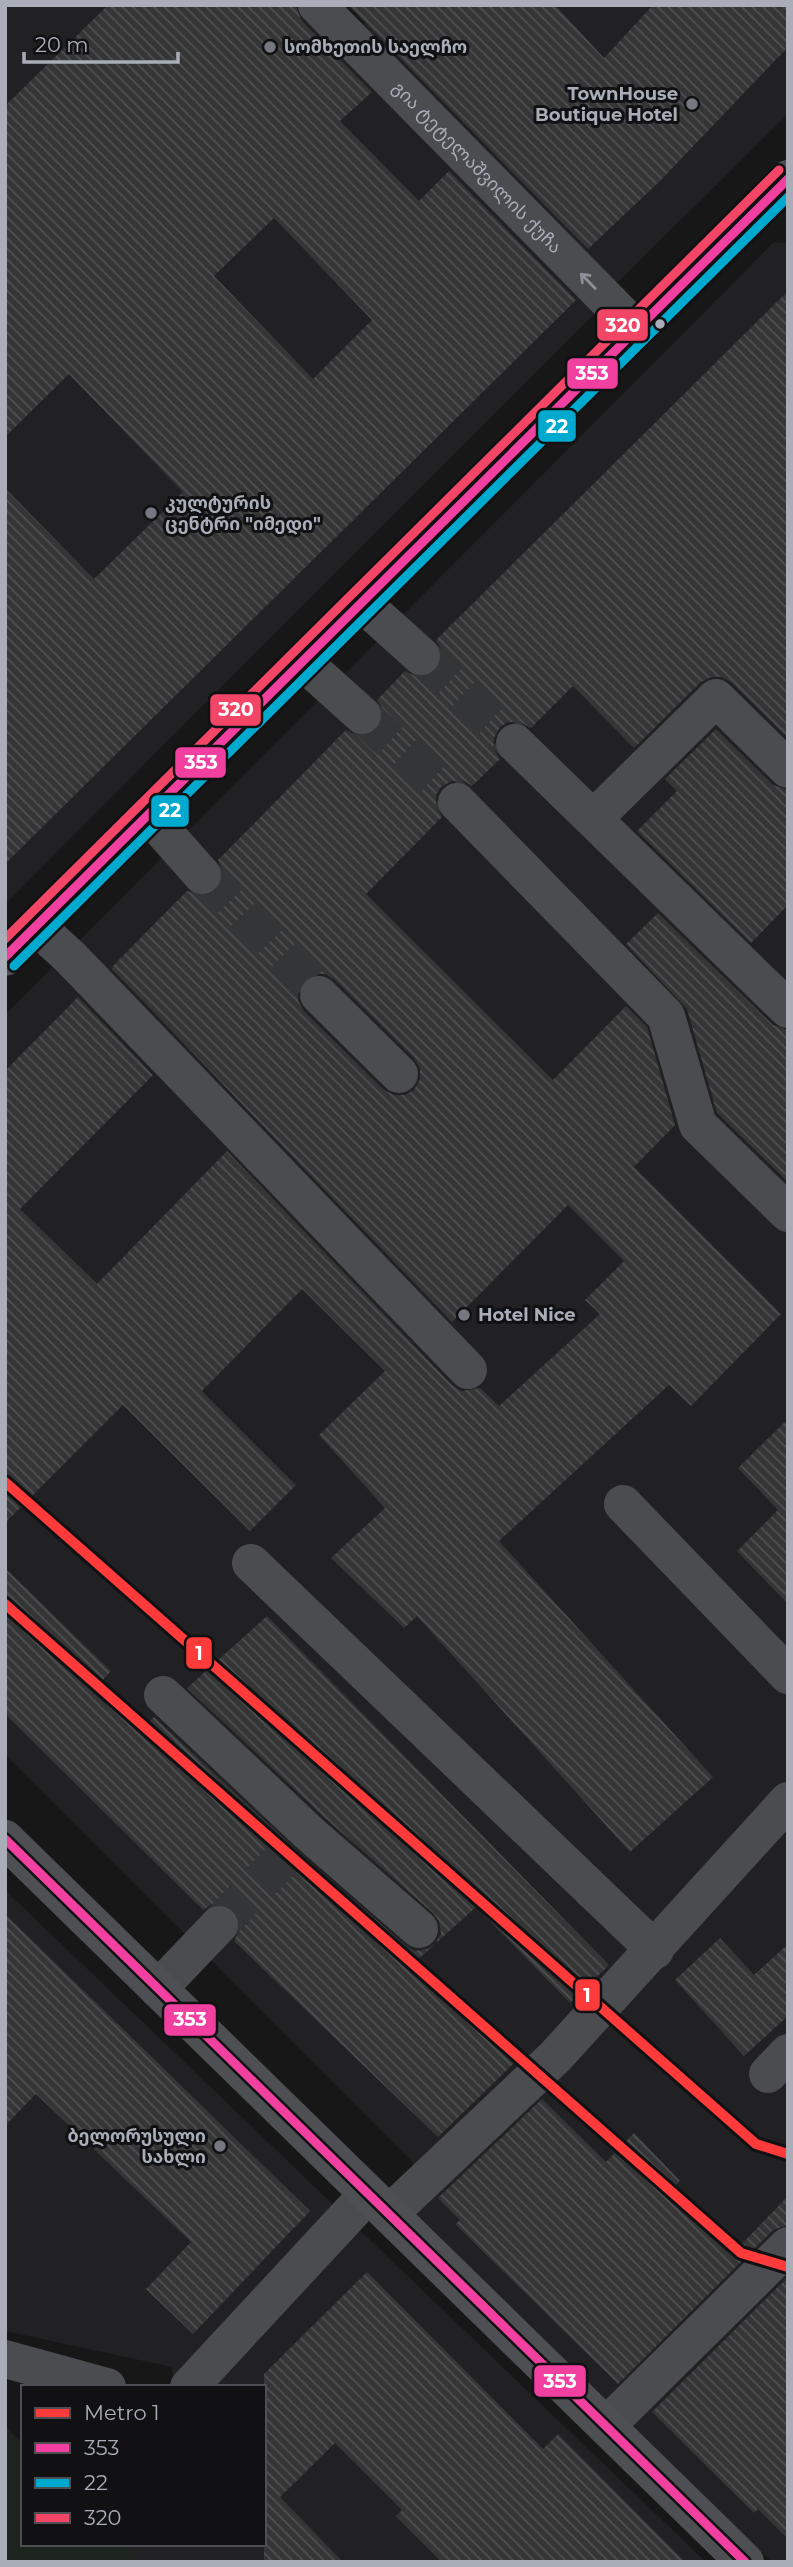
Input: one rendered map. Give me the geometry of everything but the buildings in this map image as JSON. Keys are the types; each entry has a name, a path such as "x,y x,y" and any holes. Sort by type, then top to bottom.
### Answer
{"main road":[{"path":"5,957 636,330 784,190"},
{"path":"5,1839 745,2562"}],"street":[{"name":"გია ტეტელაშვილის ქუჩა","path":"317,5 636,330"},
{"path":"362,603 421,656"},
{"path":"302,661 362,715"},
{"path":"594,818 716,698 788,769"},
{"path":"515,743 788,1009"},
{"path":"457,802 666,1016 698,1125 788,1213"},
{"path":"149,814 202,876"},
{"path":"36,926 70,957 468,1370"},
{"path":"319,995 399,1074"},
{"path":"623,1504 788,1675"},
{"path":"251,1563 655,1950"},
{"path":"163,1695 301,1841 419,1929"},
{"path":"191,2385 379,2204 555,2057 788,1801"},
{"path":"158,1989 219,1925"},
{"path":"606,2426 788,2246"},
{"path":"5,2359 100,2385"}],"shaded area":[{"path":"5,5 304,5 598,310 5,904"},
{"path":"384,5 788,5 788,114 618,282 601,276 360,28"},
{"path":"774,242 788,243 788,2562 772,2562 409,2216 413,2162 5,1754 5,1015"},
{"path":"5,1890 706,2562 139,2562 124,2546 266,2546 266,2385 173,2385 172,2367 5,2331"},
{"path":"5,2426 21,2442 21,2546 124,2546 139,2562 5,2562"}],"tunnel":[{"path":"421,656 515,743"},
{"path":"362,715 457,802"},
{"path":"202,875 319,995"},
{"path":"219,1925 292,1849"}],"metro line":[{"name":"1","path":"5,1482 756,2144 788,2154"},
{"name":"1","path":"5,1604 741,2253 788,2267"}],"transit line":[{"name":"320","path":"5,939 779,170"},
{"name":"353","path":"5,957 788,179"},
{"name":"22","path":"14,966 788,197"},
{"name":"353","path":"5,1839 745,2562"}],"place":[{"name":"სომხეთის საელჩო","path":"270,47"},
{"name":"TownHouse Boutique Hotel","path":"692,104"},
{"name":"კულტურის ცენტრი \"იმედი\"","path":"151,513"},
{"name":"Hotel Nice","path":"464,1315"},
{"name":"ბელორუსული სახლი","path":"220,2146"}]}
